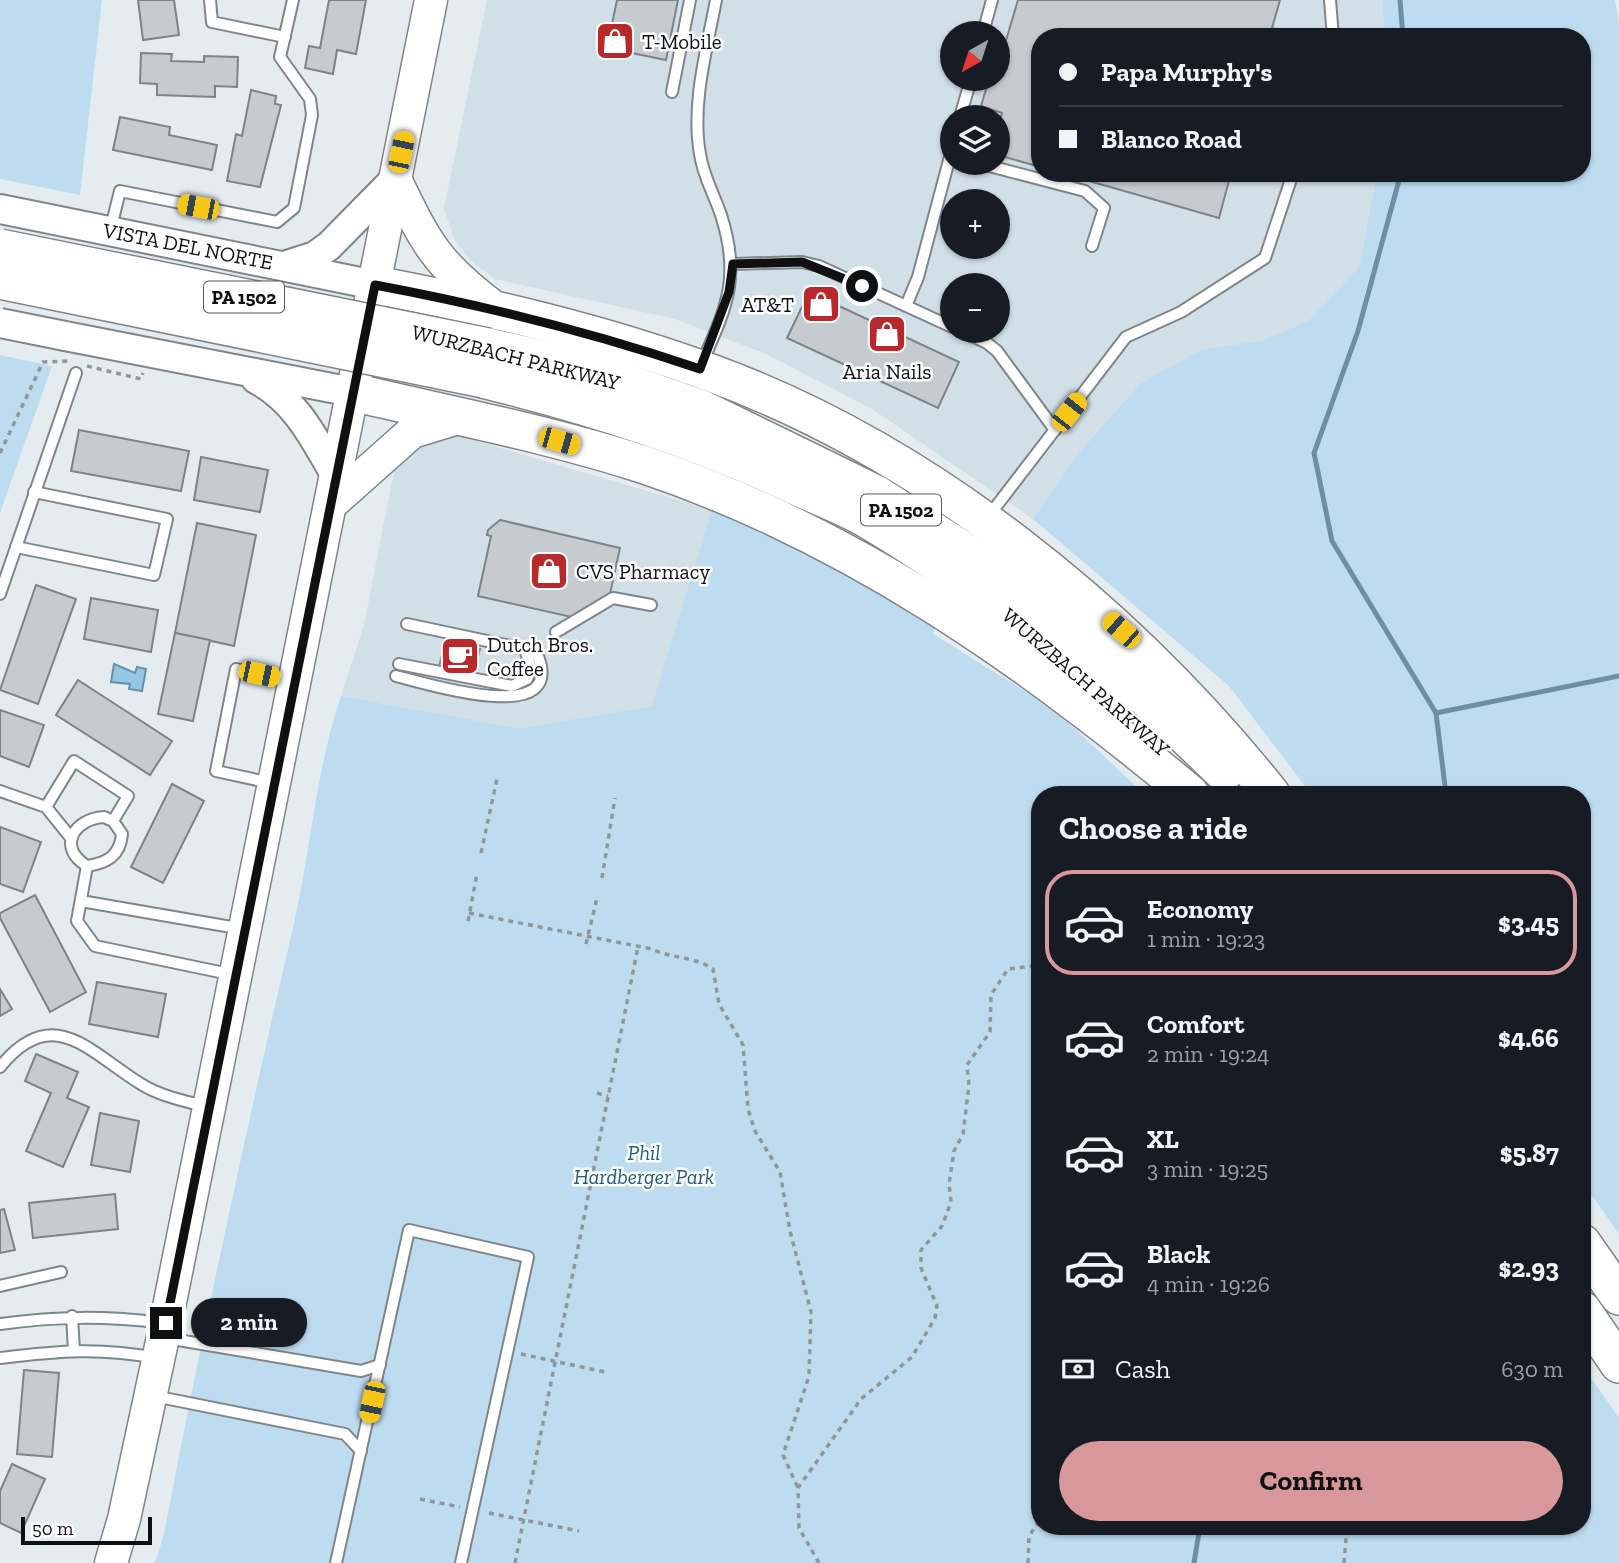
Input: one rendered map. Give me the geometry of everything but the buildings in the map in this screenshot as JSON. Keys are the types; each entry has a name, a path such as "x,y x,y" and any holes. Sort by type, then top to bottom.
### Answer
{"highway":[{"name":"WURZBACH PARKWAY","path":"0,248 485,363 572,401 660,428 763,470 864,518 1002,608 1118,704 1202,786"},
{"name":"WURZBACH PARKWAY","path":"0,280 485,363 587,369 702,410 876,494 1035,597 1197,744 1236,786"},
{"path":"375,285 484,306 608,338 700,369 815,418 888,458 984,522 1083,597 1139,647 1199,709 1264,786"},
{"path":"461,417 427,379 426,355 429,340 441,323 453,313 484,306"},
{"path":"352,392 461,417 645,466 845,551 1026,663 1097,716 1180,786"},
{"path":"1591,1256 1619,1296"},
{"path":"1591,1323 1619,1364"}],"main road":[{"path":"111,1563 163,1339 431,0"},
{"path":"395,178 437,257 484,306"},
{"path":"333,490 412,432 461,417"}],"street":[{"path":"244,372 280,349 290,322 293,288 277,263 315,256 329,246 395,178"},
{"name":"VISTA DEL NORTE","path":"0,209 375,285"},
{"path":"0,323 352,392"},
{"path":"244,372 274,388 296,411 333,490"}],"lane":[{"path":"210,0 212,22 285,37"},
{"path":"110,231 120,191 277,222 294,208 312,114 310,99 280,57 293,0"},
{"path":"672,92 690,0"},
{"path":"700,369 729,292 733,264 699,152 700,94 716,0"},
{"path":"986,21 992,0"},
{"path":"1330,0 1332,28"},
{"path":"1010,171 1031,177"},
{"path":"906,306 918,277 945,175"},
{"path":"1051,182 1085,191 1095,197 1104,208 1092,246"},
{"path":"984,522 1126,337 1181,312 1265,258 1290,182"},
{"path":"733,264 802,262 818,266 940,322"},
{"path":"983,343 998,351 1055,430"},
{"path":"0,594 76,373"},
{"path":"16,547 154,575 167,519 34,492"},
{"path":"556,632 613,598 651,604"},
{"path":"396,676 495,698 516,697 533,688 540,680 543,668 537,654 525,649 407,624"},
{"path":"399,664 512,686 527,679 531,668 525,649"},
{"path":"274,784 216,771 236,669 295,681"},
{"path":"46,807 74,761 128,796 113,821"},
{"path":"0,791 46,807 71,838"},
{"path":"104,817 113,821 122,834 121,845 112,858 87,866 75,859 70,847 71,838 78,826 92,818 104,817"},
{"path":"87,866 77,921 96,946 236,976"},
{"path":"81,901 246,930"},
{"path":"0,1067 23,1041 54,1035 85,1044 158,1093 209,1108"},
{"path":"336,1563 408,1230 528,1256 461,1563"},
{"path":"0,1286 61,1272"},
{"path":"72,1316 74,1351"},
{"path":"0,1324 72,1316 163,1339 361,1371 380,1364"},
{"path":"0,1358 112,1349 163,1339"},
{"path":"151,1395 345,1434 361,1451"}],"path":[{"path":"0,453 43,362 66,361 141,379 143,373"},
{"path":"481,853 497,779"},
{"path":"602,878 615,798"},
{"path":"468,921 477,874"},
{"path":"586,943 597,898"},
{"path":"469,914 652,948 663,955 700,960 713,969 719,1004 743,1045 748,1109 755,1132 779,1172 787,1220 811,1312 809,1376 783,1455 797,1488 799,1528 819,1563"},
{"path":"515,1563 638,947"},
{"path":"797,1488 860,1399 912,1357 935,1318 937,1306 921,1268 921,1250 942,1226 951,1202 949,1184 954,1151 963,1134 966,1110 967,1065 990,1032 991,995 1008,969 1031,966"},
{"path":"597,1093 608,1096"},
{"path":"507,1351 605,1371"},
{"path":"420,1499 460,1507"},
{"path":"489,1513 579,1531"},
{"path":"1028,1563 1031,1533"},
{"path":"1344,1563 1346,1535"}],"shaded area":[{"path":"487,0 1382,0 1384,28 1031,28 1031,182 1375,182 1359,267 1308,321 1263,340 1201,350 1078,454 1033,519 872,409 766,354 675,319 495,279 471,261 454,239 444,208"},
{"path":"453,434 712,510 653,706 519,728 341,696 364,625 394,471 408,451 430,436"},
{"path":"114,664 135,673 137,667 146,669 142,691 129,689 130,684 111,682"}],"green space":[{"path":"0,0 102,0 80,195 0,179"},
{"path":"1382,0 1615,0 1619,23 1619,1234 1591,1194 1591,786 1305,786 1229,686 1033,519 1078,454 1141,383 1201,350 1263,340 1308,321 1359,267 1375,182 1591,182 1591,28 1384,28"},
{"path":"0,355 52,366 0,513"},
{"name":"Phil Hardberger Park","path":"712,510 823,562 936,625 933,634 1054,709 1136,786 1031,786 1031,1535 1591,1535 1591,1378 1619,1418 1619,1563 155,1563 164,1534 226,1228 300,895 332,724 341,696 519,728 652,706"}],"waterway":[{"path":"1400,0 1402,28"},
{"path":"1399,182 1358,331 1314,453 1332,541 1436,713 1445,786"},
{"path":"1436,713 1619,676"},
{"path":"1194,1563 1199,1535"}],"place":[{"name":"T-Mobile","path":"615,41"},
{"name":"AT&T","path":"821,304"},
{"name":"Aria Nails","path":"887,334"},
{"name":"CVS Pharmacy","path":"549,571"},
{"name":"Dutch Bros. Coffee","path":"460,656"}],"route":[{"path":"166,1323 375,285 495,308 608,338 700,369 729,292 733,264 802,262 818,266 862,286"}]}
